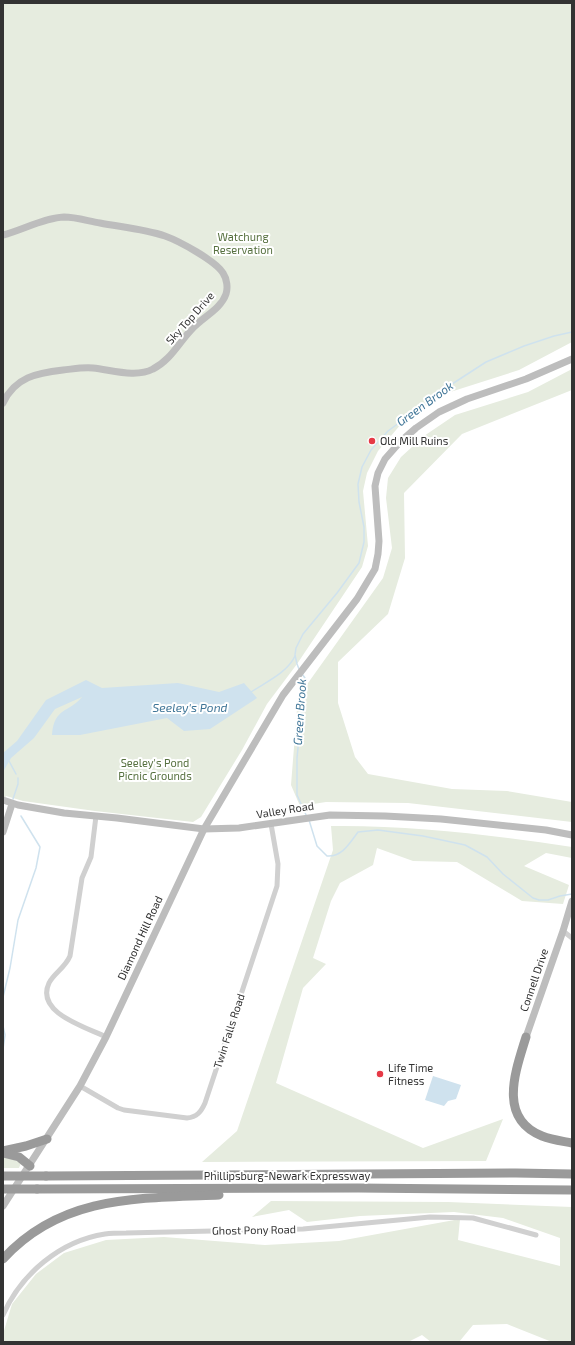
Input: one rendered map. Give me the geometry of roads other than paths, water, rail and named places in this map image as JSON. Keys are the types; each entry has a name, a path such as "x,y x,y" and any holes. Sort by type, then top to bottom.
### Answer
{"highway":[{"path":"526,1036 513,1088 514,1105 517,1112 522,1120 535,1132 553,1140 572,1143"},
{"path":"3,1152 47,1139"},
{"path":"3,1152 19,1157 30,1166"},
{"name":"Phillipsburg-Newark Expressway","path":"3,1176 572,1174"},
{"name":"Phillipsburg-Newark Expressway","path":"3,1189 386,1188 572,1190"},
{"path":"3,1259 23,1239 41,1226 64,1215 88,1207 121,1200 224,1194 254,1189"}],"main road":[{"name":"Sky Top Drive","path":"3,235 48,219 64,217 149,231 166,236 181,243 217,265 224,274 227,285 226,294 220,304 192,328 163,364 152,370 138,373 78,368 45,372 33,375 23,380 13,388 3,403"},
{"name":"Diamond Hill Road","path":"3,1206 80,1086 106,1036 204,829 276,706 357,600 375,569 379,541 375,486 380,466 389,454 416,428 439,412 467,399 526,379 572,359"},
{"name":"Valley Road","path":"3,800 12,804 64,812 204,829 239,828 271,824 299,818 330,815 441,819 546,830 572,835"},
{"path":"3,832 12,804"},
{"name":"Connell Drive","path":"526,1036 563,932 572,901"}],"street":[{"path":"96,816 91,857 82,878 70,956 64,966 51,980 47,995 49,1003 59,1014 106,1036"},
{"name":"Twin Falls Road","path":"80,1086 124,1110 187,1118 192,1118 200,1112 205,1103 278,886 278,864 271,824"},
{"path":"563,932 572,932"},
{"path":"563,932 572,938"},
{"name":"Ghost Pony Road","path":"3,1315 20,1286 40,1265 64,1248 77,1242 104,1234 126,1232 303,1229 430,1217 473,1218 536,1235"}],"water":[{"name":"Seeley's Pond","path":"86,680 102,688 178,683 219,692 244,683 257,698 210,729 184,731 167,718 80,735 52,735 53,726 59,715 82,697 55,709 34,738 11,758 3,772 3,753 17,741 46,700"},
{"path":"433,1076 461,1085 456,1099 448,1101 444,1106 425,1100"}],"waterway":[{"name":"Green Brook","path":"299,669 295,655 296,648 303,634 337,593 359,563 364,542 364,527 359,502 358,484 362,467 371,450 388,431 449,386 486,362 524,346 572,332"},
{"path":"251,692 282,672 295,656"},
{"name":"Green Brook","path":"302,674 305,678 297,758 297,795 307,817"},
{"path":"9,761 16,774"},
{"path":"13,799 18,784 18,778"},
{"path":"3,997 10,968 18,920 36,868 40,847 21,816"},
{"name":"Green Brook","path":"309,820 317,846 327,856 332,856 345,849 358,832 378,830 423,836 465,845 487,857 503,874 533,898 548,900 572,894"},
{"path":"3,1026 5,1035 3,1049"}],"place":[{"name":"Old Mill Ruins","path":"372,441"},
{"name":"Life Time Fitness","path":"380,1074"}],"park label":[{"name":"Watchung Reservation","path":"243,243"},
{"name":"Seeley's Pond Picnic Grounds","path":"155,769"}]}
